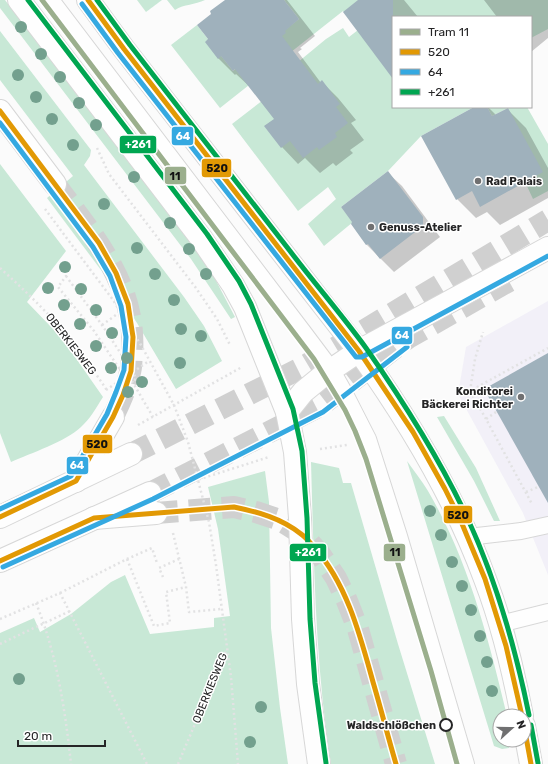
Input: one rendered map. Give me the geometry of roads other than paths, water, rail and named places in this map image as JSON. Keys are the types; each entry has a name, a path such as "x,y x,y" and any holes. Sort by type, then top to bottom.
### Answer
{"main road":[{"path":"19,0 200,238 233,285 248,314 287,412 295,452 299,498 303,619 308,684 319,764"},
{"path":"88,0 359,351 384,386 415,435 448,495 485,578 509,654 520,708"},
{"path":"0,111 55,184"},
{"path":"287,412 303,392 331,369 359,351 548,248"},
{"path":"76,481 112,407"},
{"path":"0,517 131,454"},
{"path":"0,561 94,518 153,503"},
{"path":"528,748 531,764"}],"lane":[{"path":"51,0 331,369 344,392 368,439 399,536 466,764"},
{"path":"468,537 521,531 548,525"},
{"path":"500,624 548,612"}],"tunnel":[{"path":"55,184 84,223 110,262 120,283 127,305 132,329 131,367 129,378 113,417"},
{"path":"131,454 303,367 548,220"},
{"path":"150,493 320,406 408,338 509,281"},
{"path":"156,513 234,507 280,520 302,534 320,554 336,578 347,601 358,629 396,764"}],"tram line":[{"name":"11","path":"42,0 314,359 345,410 366,459 431,671 457,764"}],"place":[{"name":"Rad Palais","path":"478,181"},
{"name":"Genuss-Atelier","path":"371,227"},
{"name":"Konditorei Bäckerei Richter","path":"521,397"},
{"name":"Waldschlößchen","path":"446,725"}]}
